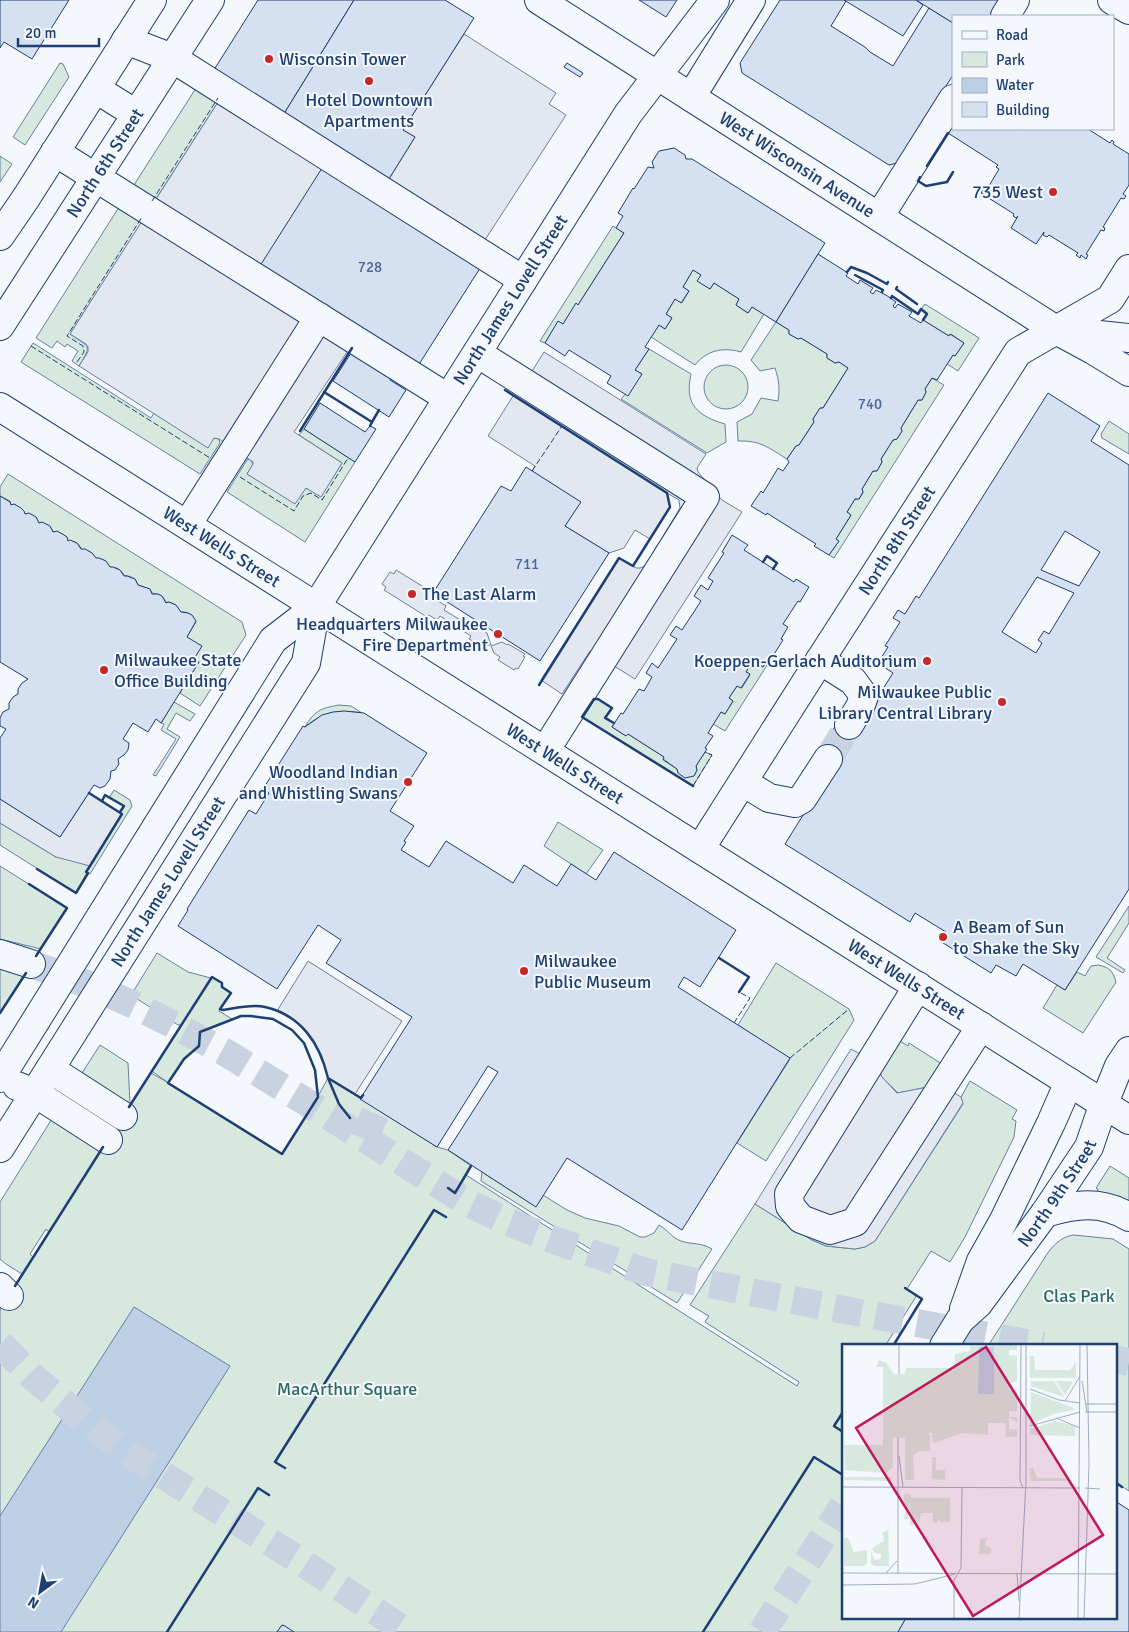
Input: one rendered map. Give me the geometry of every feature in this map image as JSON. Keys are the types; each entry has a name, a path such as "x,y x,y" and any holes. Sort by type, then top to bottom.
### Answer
{"main road":[{"path":"0,236 152,0"},
{"name":"North 6th Street","path":"0,326 210,0"},
{"name":"West Wisconsin Avenue","path":"539,0 1056,330 1129,372"},
{"name":"North James Lovell Street","path":"0,1078 273,640 316,607 628,114 715,0"},
{"path":"691,97 751,0"},
{"path":"1006,15 1015,0"},
{"path":"1026,15 1033,0"},
{"path":"1112,0 1129,10"},
{"path":"126,40 172,58 523,280"},
{"path":"96,88 136,114"},
{"path":"879,217 952,101"},
{"path":"55,152 448,398"},
{"name":"North 8th Street","path":"700,849 1018,352 1110,299 1129,269"},
{"path":"187,525 319,317"},
{"name":"West Wisconsin Avenue","path":"1056,330 1129,338"},
{"path":"477,353 705,497 545,751"},
{"name":"West Wells Street","path":"0,407 1129,1120"},
{"name":"North James Lovell Street","path":"0,1148 306,663 316,607"},
{"path":"820,660 853,681 864,696 860,707 849,725"},
{"path":"743,782 769,798 796,803 802,799 828,759"},
{"path":"0,954 31,964"},
{"path":"918,986 789,1194 790,1206 801,1219 830,1230 855,1222 981,1026"},
{"name":"North 9th Street","path":"960,1320 978,1304 1045,1213 1089,1147 1119,1066 1129,1051"},
{"path":"50,1069 124,1116"},
{"name":"North 9th Street","path":"945,1344 960,1320 981,1261 1004,1220 1069,1082"},
{"path":"0,1087 4,1084 19,1086 35,1093 108,1140"},
{"path":"1045,1213 1062,1208 1091,1204 1108,1208 1129,1217"}],"green space":[{"path":"60,63 63,64 69,77 25,145 13,137"},
{"path":"198,85 220,99 154,202 132,188"},
{"path":"0,156 12,164 0,182"},
{"path":"121,204 144,219 70,334 87,347 79,366 72,361 78,351 67,344 65,347 57,341 52,348 36,338"},
{"path":"613,226 624,233 578,305 576,304 563,324 558,322 545,343 540,341"},
{"path":"693,270 701,275 698,281 710,289 714,283 739,299 736,305 748,313 752,307 764,314 741,352 716,351 705,356 695,365 651,337 659,325 665,329 672,318 666,314 675,299 682,303 689,291 683,287"},
{"path":"925,304 979,338 958,371 947,364 964,343 923,320 927,314 921,309"},
{"path":"776,322 789,330 789,334 798,339 801,338 827,354 827,358 835,363 839,362 848,368 823,408 820,408 813,419 814,422 799,445 796,446 787,459 758,443 738,441 737,422 752,414 761,398 778,401 779,384 775,368 760,371 751,360"},
{"path":"33,343 151,418 154,413 207,447 214,438 219,439 220,443 200,474 21,362"},
{"path":"649,349 691,374 690,394 695,408 707,417 725,424 726,442 707,453 621,399 642,374 635,370"},
{"path":"730,365 742,371 747,378 747,396 742,403 735,408 722,409 714,406 707,399 704,383 707,375 714,368"},
{"path":"932,378 944,385 834,558 829,555 839,541 836,539 851,515 847,512 855,499 859,499 863,493 862,489 873,471 877,471 882,462 881,459 893,440 897,439 902,431 901,428 918,400 922,400 926,392 925,389"},
{"path":"1109,421 1129,434 1129,454 1102,438 1101,434"},
{"path":"304,429 355,462 305,542 227,492 247,460 250,459 253,464 247,474 295,503 306,488 321,496 342,463 299,435"},
{"path":"8,474 242,622 246,635 200,706 180,693 199,662 194,659 187,637 196,622 192,616 186,612 181,612 175,605 166,602 162,596 152,593 150,589 138,585 134,579 123,575 117,568 109,567 102,559 95,558 89,551 81,549 75,542 68,541 67,537 53,532 47,525 39,523 36,517 25,514 24,511 14,504 11,505 10,501 0,496 0,487"},
{"path":"769,657 771,659 725,731 713,724 721,712 725,714 733,701 729,698 737,686 742,688 750,675 746,672 753,661 763,667"},
{"path":"594,699 598,699 612,708 606,717 614,723 612,727 626,736 628,734 664,757 663,760 677,769 694,776 697,770 696,766 705,752 712,755 693,786 582,717"},
{"path":"174,702 195,714 190,721 176,713 167,729 180,737 156,776 153,775 176,739 161,730 164,724 161,723"},
{"path":"351,706 362,713 346,711 332,713 318,718 305,727 319,711 327,707"},
{"path":"114,790 130,800 132,806 76,893 0,845 0,823 56,857 122,814 120,812 124,806 109,798"},
{"path":"558,822 603,850 586,874 544,846"},
{"path":"0,866 67,908 41,949 0,939"},
{"path":"1129,906 1129,923 1107,958 1125,970 1123,973 1096,957"},
{"name":"MacArthur Square","path":"157,953 188,972 212,977 222,983 222,987 231,993 219,1011 232,1019 200,1032 199,1046 184,1059 168,1083 282,1154 328,1078 437,1147 448,1150 471,1166 466,1175 797,1386 799,1382 705,1322 709,1316 690,1305 755,1204 812,1240 826,1246 855,1249 865,1247 875,1241 963,1104 961,1097 970,1081 1017,1110 1012,1119 1016,1121 1014,1137 965,1237 950,1262 931,1251 907,1289 917,1295 886,1344 842,1344 842,1620 905,1620 898,1632 294,1632 282,1625 277,1632 0,1632 0,1310 22,1274 0,1259 0,1202 55,1114 105,1145 151,1073 167,1082 152,1071 182,1025 178,1025 131,995","holes":["46,1229 49,1232 33,1257 30,1254"]},
{"path":"776,963 849,1009 854,1020 766,1161 737,1143 790,1059 738,1025"},
{"path":"1098,965 1110,970 1116,982 1083,1033 1043,1008 1057,985 1065,990 1077,972 1085,976 1091,966"},
{"path":"0,968 24,975 0,1013"},
{"path":"895,1038 908,1046 909,1043 945,1066 933,1086 898,1093 881,1076 879,1064"},
{"path":"100,1045 128,1063 130,1104 82,1073"},
{"path":"1110,1166 1129,1178 1129,1202 1097,1192 1098,1189 1096,1188"},
{"path":"482,1172 535,1206 543,1195 567,1210 585,1218 619,1226 640,1237 654,1233 659,1225 678,1240 704,1245 712,1249 677,1303 481,1181"},
{"name":"Clas Park","path":"1074,1235 1113,1239 1129,1249 1129,1491 1116,1483 1116,1344 989,1344 1049,1251 1066,1237"}],"shaded area":[{"path":"464,34 556,93 549,104 566,115 483,243 387,182 415,137 403,130"},
{"path":"220,99 324,165 349,349 294,432 342,463 321,497 306,488 295,504 247,474 253,462 219,439 214,438 208,448 79,366 88,352 88,347 70,334"},
{"path":"544,352 706,454 697,468 698,472 722,500 742,512 635,679 590,651 562,694 541,680 619,558 636,568 645,566 680,508 679,500 667,493 670,507 650,539 635,530 624,548 609,553 565,526 580,502 532,471 535,466 488,436 513,396 516,397"},
{"path":"396,570 440,597 438,601 446,606 444,610 475,629 477,626 487,633 491,645 480,645 469,639 471,636 440,616 437,620 429,615 427,617 384,590 386,587 382,584 390,572 394,574"},
{"path":"502,642 525,654 518,669 514,670 498,660 500,657 494,653 491,646"},
{"path":"89,793 122,814 90,866 56,857 0,823 0,799 60,837"},
{"path":"308,961 402,1021 355,1094 328,1078 322,1056 313,1039 295,1021 277,1011"},
{"path":"851,1049 879,1064 881,1076 897,1093 933,1086 936,1082 961,1097 963,1103 875,1241 865,1247 855,1249 826,1246 812,1240 755,1204"}],"water":[{"path":"134,1307 230,1366 61,1632 0,1632 0,1516"}],"building":[{"path":"0,0 69,0 32,59 4,42 0,48"},
{"name":"Wisconsin Tower","path":"258,0 354,0 282,117 212,73"},
{"name":"Hotel Downtown Apartments","path":"354,0 445,0 474,18 403,130 415,137 387,182 282,117"},
{"path":"639,0 677,0 666,17"},
{"path":"780,0 846,1 831,26 893,66 929,8 952,22 952,77 897,163 889,165 742,73 740,63"},
{"path":"844,0 916,0 923,5 903,36"},
{"path":"916,0 1000,0 991,15 952,15 952,22"},
{"path":"567,63 583,73 580,77 564,67"},
{"name":"735 West","path":"952,127 952,130 1090,130 1110,143 1112,140 1113,144 1129,154 1129,185 1123,194 1126,196 1124,199 1121,198 1103,227 1105,228 1104,231 1101,230 1086,254 1088,255 1086,259 1081,255 1080,258 1076,255 1078,253 1049,235 1047,237 1043,235 1044,232 1036,244 1011,228 1018,216 1016,218 1013,216 1014,214 987,197 986,199 982,197 984,194 981,193 983,190 986,191 999,169 996,167 998,165 948,133"},
{"path":"674,148 685,155 686,159 692,159 825,243 776,322 752,307 748,313 736,305 739,299 714,283 710,289 697,281 701,275 693,270 683,287 689,291 681,303 675,299 666,314 672,318 665,329 659,325 645,347 649,349 635,370 642,374 628,396 607,383 611,376 569,350 565,356 545,343 558,321 563,324 576,303 578,305 624,233 616,228 623,216 618,213 633,188 648,167 654,168 652,162 659,151"},
{"path":"324,165 482,265 416,369 258,269"},
{"path":"818,254 848,273 846,276 858,284 860,280 873,288 870,292 873,294 876,290 896,302 893,306 895,308 898,304 912,312 909,316 921,323 923,320 964,343 955,356 953,355 937,380 932,378 925,389 926,392 922,400 918,400 901,428 902,431 897,439 893,440 881,459 882,462 877,471 873,471 862,489 863,492 859,499 855,499 847,512 851,515 836,539 839,541 829,555 814,546 816,544 767,513 766,515 751,506 761,491 763,493 778,468 783,471 789,462 787,459 796,446 799,445 814,422 813,419 820,408 823,408 848,368 839,362 835,363 827,358 827,354 801,338 798,339 789,334 789,330 776,322"},
{"path":"353,350 393,375 390,380 406,390 389,417 333,381"},
{"name":"Milwaukee Public Library Central Library","path":"1048,393 1100,426 1091,441 1129,465 1129,889 1065,990 1023,964 1016,976 996,965 991,973 940,941 946,932 915,913 910,922 785,844 835,764 818,753 840,719 857,730 893,673 878,663 888,647 885,646 900,622 893,618 898,610 905,614 916,596 919,598","holes":["1065,531 1100,552 1079,586 1041,570","1037,577 1074,593 1049,634 1044,631 1038,640 1042,643 1036,653 1002,632"]},
{"path":"320,403 365,432 370,426 376,429 355,462 304,429"},
{"path":"526,467 581,502 565,526 609,553 540,661 433,593 501,486 511,491"},
{"name":"Milwaukee State Office Building","path":"0,496 10,502 11,505 14,504 21,508 25,514 29,513 36,517 39,523 42,522 50,526 53,532 57,531 67,537 68,541 77,543 81,549 85,549 96,558 106,561 110,567 120,570 124,576 135,579 138,585 150,589 152,594 162,596 166,603 169,602 176,605 181,612 192,615 196,621 187,637 202,646 194,659 199,662 161,723 156,719 148,732 133,723 123,739 129,743 128,750 118,759 119,764 115,770 111,771 110,779 105,786 100,788 94,785 60,837 0,799 0,738 6,729 0,726 0,718 3,712 9,709 9,703 18,694 18,689 22,683 28,679 0,662"},
{"path":"732,535 748,545 744,550 794,582 796,579 809,587 783,624 788,627 781,639 783,640 771,659 769,657 763,667 753,661 746,672 750,674 741,688 737,686 729,698 733,701 725,714 721,712 708,733 713,736 696,766 697,770 694,776 685,778 678,773 677,769 663,759 664,757 628,734 626,736 612,727 639,689 644,691 652,677 646,673 652,663 658,668 677,639 670,635 676,626 682,630 701,601 694,596 701,585 708,590 713,581 708,578 724,553 722,552"},
{"name":"Milwaukee Public Museum","path":"344,711 364,713 427,753 390,811 414,826 404,841 406,842 401,850 429,867 446,841 513,883 524,865 557,886 571,864 596,880 614,852 736,930 700,987 684,977 678,987 790,1058 682,1230 567,1158 536,1207 448,1150 498,1072 488,1066 437,1147 360,1099 412,1017 326,963 341,940 318,925 277,989 178,926 249,810 256,814 269,793 263,789 303,726 305,727 322,715"},
{"path":"1116,1502 1129,1510 1129,1632 898,1632 905,1620 1116,1620"},
{"path":"282,1625 285,1626 294,1632 277,1632"}],"tunnel":[{"path":"828,759 849,725"},
{"path":"31,964 87,984 172,1024 223,1051 468,1203 508,1222 554,1240 646,1272 1032,1344"},
{"path":"364,1139 377,1109"},
{"path":"0,1344 33,1377 94,1428 150,1467 294,1557 407,1632"},
{"path":"1116,1359 1129,1362"},
{"path":"762,1632 842,1508"}],"fence":[{"path":"152,201 218,98"},
{"path":"77,362 84,352 83,346 67,336 142,217"},
{"path":"31,346 210,458"},
{"path":"532,471 562,426"},
{"path":"240,477 294,511 303,496 311,493 322,500 348,458"},
{"path":"693,786 712,755 705,752"},
{"path":"734,1023 750,998 739,992"},
{"path":"790,1058 849,1009"}],"wall":[{"path":"927,166 948,133"},
{"path":"920,177 918,181 926,186 947,182 953,172"},
{"path":"847,272 851,267 887,284 888,282"},
{"path":"855,275 883,290 882,292"},
{"path":"897,287 896,289 917,304"},
{"path":"891,298 892,296 918,314 921,309 927,314 923,320"},
{"path":"300,431 352,348"},
{"path":"505,390 667,493 670,507 633,566 619,558 539,685"},
{"path":"324,392 372,422 370,426"},
{"path":"372,422 379,410"},
{"path":"763,562 767,556 777,563 773,569"},
{"path":"614,723 605,718 612,708 598,699 594,699 582,717 693,786"},
{"path":"37,869 76,893 88,873 86,872 122,814 89,793"},
{"path":"102,801 105,795 124,806 120,812"},
{"path":"29,884 67,908 36,956"},
{"path":"719,958 749,977 739,992"},
{"path":"0,1013 26,973"},
{"path":"129,1107 212,977 222,983 222,987 231,993 220,1009 260,1006 278,1011 289,1017 299,1024 314,1043 328,1078 361,1098 363,1095"},
{"path":"241,1016 273,1019 292,1030 304,1043 315,1070 318,1097 282,1154 168,1083 184,1059 199,1046 200,1032 241,1016"},
{"path":"328,1078 339,1104 350,1118"},
{"path":"15,1286 103,1147"},
{"path":"448,1188 455,1193 471,1166"},
{"path":"285,1468 275,1462 434,1210 446,1217"},
{"path":"894,1344 922,1299 905,1288"},
{"path":"842,1414 834,1426 842,1431"},
{"path":"703,1632 814,1457 842,1474"},
{"path":"1116,1483 1122,1487"},
{"path":"167,1632 258,1488 269,1495"}],"place":[{"name":"Wisconsin Tower","path":"269,59"},
{"name":"Hotel Downtown Apartments","path":"369,81"},
{"name":"735 West","path":"1053,192"},
{"name":"The Last Alarm","path":"412,594"},
{"name":"Headquarters Milwaukee Fire Department","path":"498,634"},
{"name":"Koeppen-Gerlach Auditorium","path":"927,661"},
{"name":"Milwaukee State Office Building","path":"104,670"},
{"name":"Milwaukee Public Library Central Library","path":"1002,702"},
{"name":"Woodland Indian and Whistling Swans","path":"408,782"},
{"name":"A Beam of Sun to Shake the Sky","path":"943,937"},
{"name":"Milwaukee Public Museum","path":"524,971"}]}
